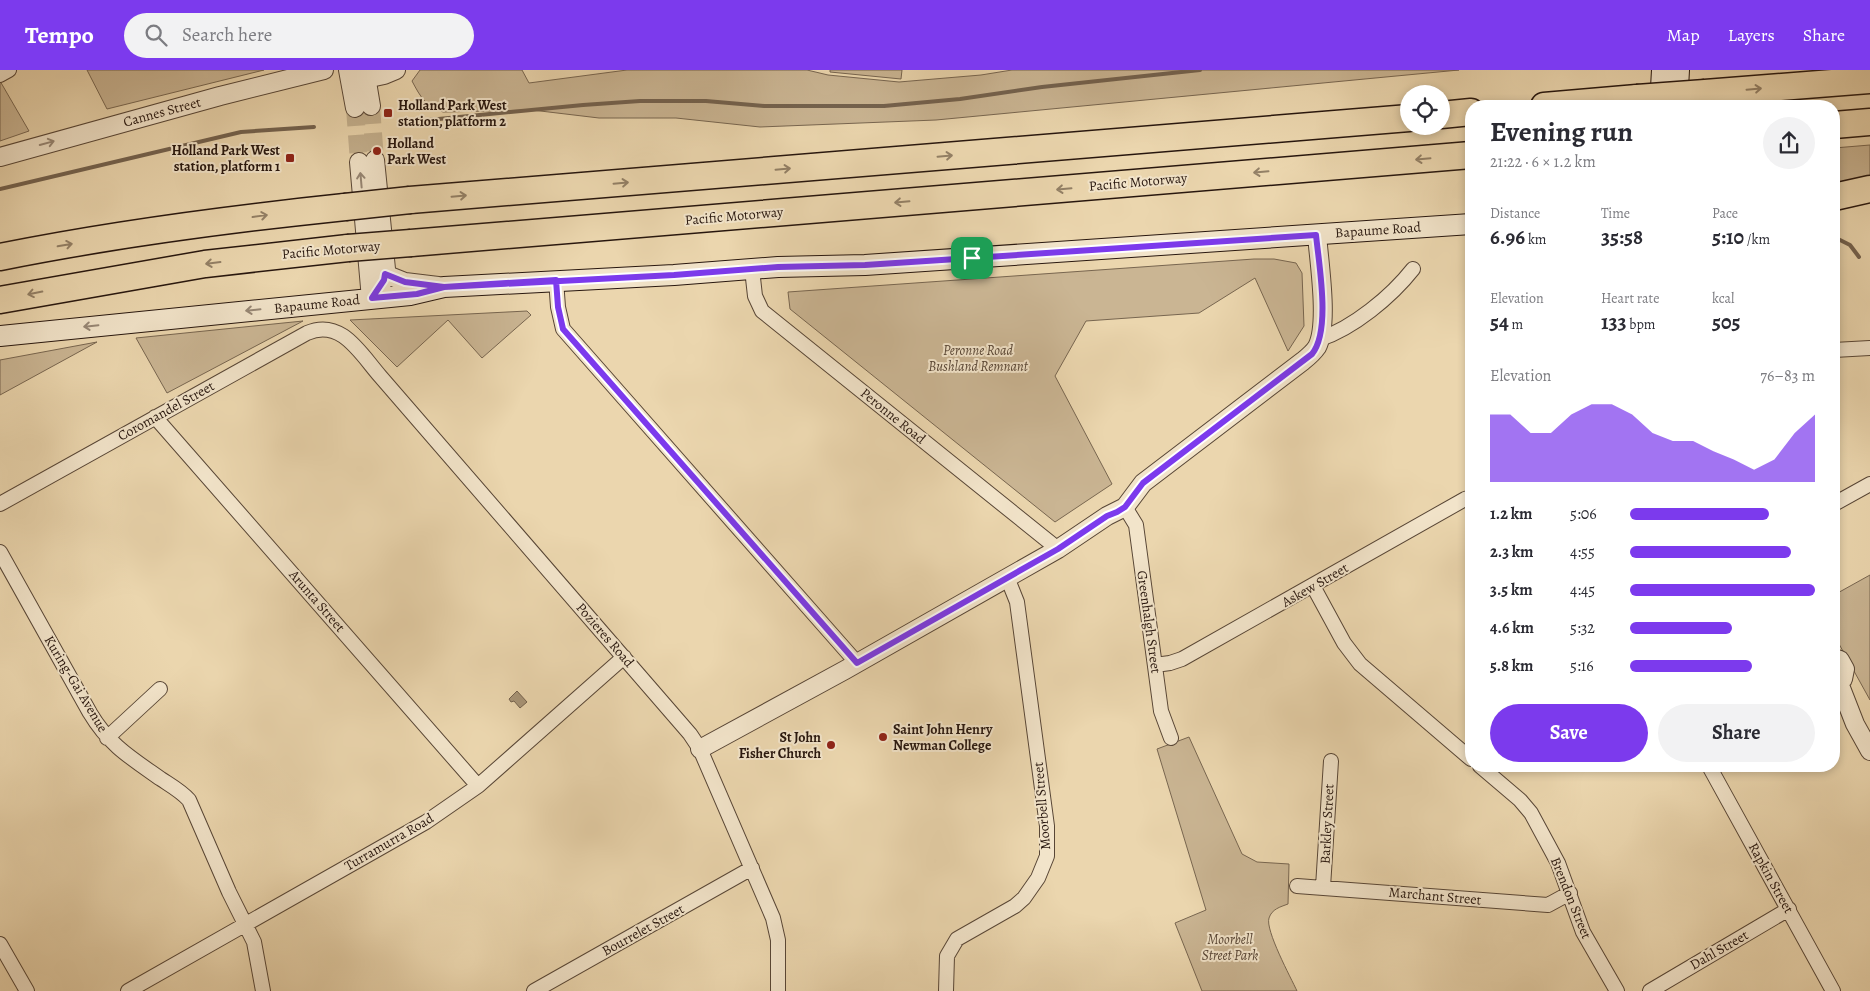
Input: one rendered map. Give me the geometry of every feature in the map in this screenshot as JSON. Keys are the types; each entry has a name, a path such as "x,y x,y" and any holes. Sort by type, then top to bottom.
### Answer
{"highway":[{"path":"1663,100 1705,94 1870,80"},
{"path":"1450,114 1465,113"},
{"path":"0,257 152,231 278,214 410,200 1400,119"},
{"path":"1840,124 1870,122"},
{"name":"Pacific Motorway","path":"0,300 205,264 348,248 1465,155"},
{"path":"1840,196 1870,188"}],"main road":[{"path":"1650,100 1662,70"},
{"path":"1677,100 1679,70"},
{"name":"Bapaume Road","path":"0,336 417,294 444,287 752,269 874,264 1465,224"}],"street":[{"path":"0,75 9,70"},
{"path":"363,107 358,75 396,70"},
{"name":"Cannes Street","path":"0,157 314,71"},
{"path":"367,161 385,274 384,280 372,298 367,161"},
{"path":"700,749 1058,549 1107,516 1125,507 1143,483 1303,361 1314,351 1320,339 1323,321 1316,235"},
{"name":"Peronne Road","path":"752,269 755,296 762,311 1058,549"},
{"path":"1320,339 1340,332 1392,293 1413,269"},
{"path":"385,274 405,282 444,287"},
{"path":"556,280 558,307 563,329 857,663"},
{"name":"Coromandel Street","path":"0,504 306,333 322,328 335,331"},
{"name":"Pozieres Road","path":"335,331 347,339 682,723 700,749 777,928 778,991"},
{"path":"1840,350 1870,348"},
{"name":"Arunta Street","path":"156,417 478,786"},
{"path":"1840,501 1870,484"},
{"name":"Askew Street","path":"1155,665 1182,659 1465,499"},
{"name":"Greenhalgh Street","path":"1125,507 1136,525 1161,711 1171,738"},
{"name":"Kuring-Gai Avenue","path":"0,552 90,713 107,738 123,752 189,800 229,892 256,948 263,991"},
{"name":"Moorbell Street","path":"946,991 947,956 957,939 1015,906 1024,898 1038,878 1047,856 1047,826 1016,602 1007,577"},
{"path":"1313,586 1344,643 1360,664 1465,754"},
{"name":"Turramurra Road","path":"128,991 426,822 478,786 624,657"},
{"path":"1840,660 1845,669 1845,674 1840,680"},
{"path":"107,738 160,690"},
{"path":"1840,692 1870,752"},
{"name":"Barkley Street","path":"1323,887 1331,761"},
{"name":"Brendon Street","path":"1487,772 1520,800 1531,813 1558,863 1583,932 1616,991"},
{"name":"Rapkin Street","path":"1712,772 1833,991"},
{"name":"Bourrelet Street","path":"534,991 752,868"},
{"name":"Marchant Street","path":"1298,886 1548,905 1570,893"},
{"name":"Dahl Street","path":"1650,991 1789,909"},
{"path":"0,944 27,991"}],"green space":[{"path":"87,70 264,70 107,109"},
{"path":"420,70 522,70 529,83 627,70 807,70 828,75 899,82 981,75 1012,70 1459,70 936,120 760,127 676,118 599,118 532,110 443,112 428,104 415,87 412,81"},
{"path":"830,70 902,70 901,79 830,72"},
{"path":"0,81 29,131 0,141"},
{"path":"1870,145 1870,176 1840,182 1840,148"},
{"name":"Peronne Road Bushland Remnant","path":"1274,259 1296,263 1302,273 1304,326 1288,351 1255,278 1199,313 1086,321 1055,376 1112,484 1055,522 790,309 788,292"},
{"path":"527,311 531,315 482,358 448,320 397,367 350,320"},
{"path":"303,321 167,393 136,338"},
{"path":"97,342 0,395 0,360"},
{"path":"1870,575 1870,700 1840,646 1840,592"},
{"name":"Moorbell Street Park","path":"1189,737 1242,854 1257,862 1289,864 1288,904 1272,912 1269,924 1284,965 1297,991 1202,991 1175,923 1206,910 1157,749"}],"shaded area":[{"path":"517,691 527,702 520,708 514,701 511,702 509,699"}],"waterway":[{"path":"418,121 640,101 706,101 764,106 884,106 960,99 1042,87 1200,70"},
{"path":"0,189 241,132 314,127"},
{"path":"1840,240 1850,245 1859,257"}],"tunnel":[{"path":"371,106 375,160"},
{"path":"355,108 359,162"}],"place":[{"name":"Holland Park West station, platform 2","path":"388,113"},
{"name":"Holland Park West","path":"377,151"},
{"name":"Holland Park West station, platform 1","path":"290,158"},
{"name":"Saint John Henry Newman College","path":"883,737"},
{"name":"St John Fisher Church","path":"831,745"}],"route":[{"path":"972,258 865,265 778,267 674,275 556,280 501,283 444,287 410,296 372,298 384,280 385,274 405,282 444,287 556,280 558,307 563,329 857,663 1058,549 1107,516 1125,507 1143,483 1312,354 1321,336 1323,321 1316,235 972,258"}]}
